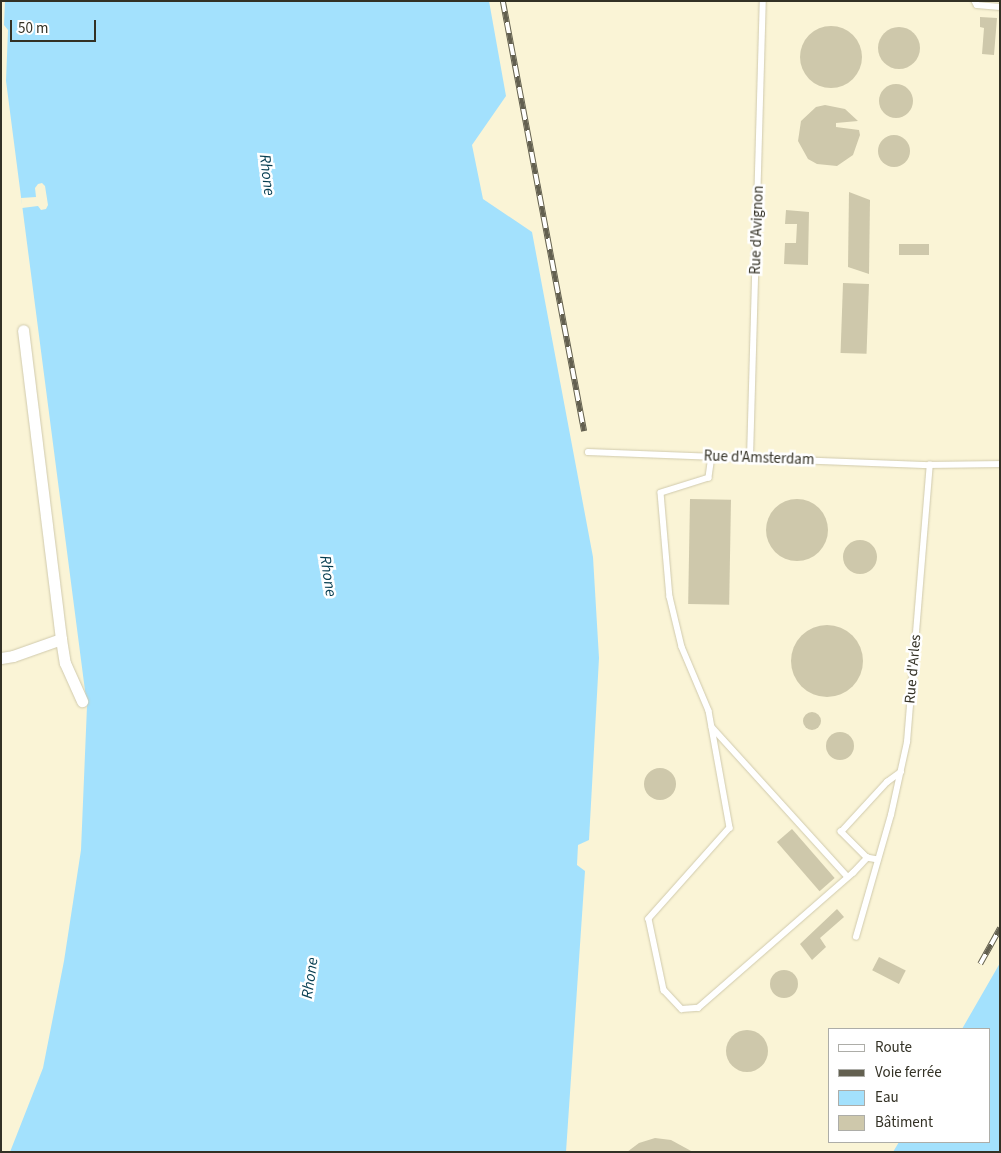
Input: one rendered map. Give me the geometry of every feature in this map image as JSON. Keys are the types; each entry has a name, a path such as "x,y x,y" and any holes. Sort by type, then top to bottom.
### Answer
{"street":[{"path":"23,330 61,640 65,663 82,701"},
{"path":"1,658 13,656 61,640"}],"lane":[{"name":"Rue d'Avignon","path":"750,458 764,1"},
{"path":"975,1 977,4 1000,6"},
{"name":"Rue d'Amsterdam","path":"588,452 930,465"},
{"path":"712,456 709,478 661,493 670,597 682,647 709,711 730,828 649,919 664,990 682,1009 698,1008 848,877 867,858"},
{"path":"930,465 1000,464"},
{"name":"Rue d'Arles","path":"856,937 902,772 907,742 930,465"},
{"path":"712,727 848,877"},
{"path":"878,860 867,858 841,832 887,782 902,772"}],"water":[{"name":"Rhone","path":"5,1 489,1 506,96 472,145 483,199 532,232 593,557 599,658 589,840 578,845 577,865 585,871 566,1152 10,1152 43,1068 64,961 81,850 87,706 6,81 8,30 4,25"},
{"path":"1000,963 1000,1152 893,1152 898,1143 991,1143 991,1028 963,1028"}],"pier":[{"path":"42,183 45,186 48,205 46,209 41,210 38,206 22,208 21,198 36,197 35,188 38,184"}],"building":[{"path":"980,17 997,18 994,55 982,54 984,28 980,27"},
{"path":"831,26 848,31 853,35 857,40 862,57 857,74 853,79 848,83 831,88 814,83 809,79 805,74 800,57 805,40 809,35 814,31"},
{"path":"899,27 914,33 920,48 914,63 899,69 884,63 878,48 884,33"},
{"path":"896,84 908,89 913,101 908,113 896,118 884,113 879,101 884,89"},
{"path":"825,105 845,109 858,121 836,123 836,127 859,130 860,135 853,155 837,166 817,164 808,159 798,141 801,121 816,107"},
{"path":"894,135 900,136 905,140 909,145 909,157 905,162 900,166 894,167 888,166 883,162 879,157 878,151 879,145 883,140 888,136"},
{"path":"849,192 870,200 869,274 848,267"},
{"path":"786,210 809,212 808,265 784,264 785,243 796,243 797,224 785,224"},
{"path":"899,244 929,244 929,255 899,255"},
{"path":"843,283 869,284 867,354 841,353"},
{"path":"690,499 731,500 729,605 688,604"},
{"path":"797,499 814,504 819,508 823,513 828,530 823,547 819,552 814,556 797,561 780,556 775,552 771,547 766,530 771,513 775,508 780,504"},
{"path":"860,540 867,541 872,545 876,550 876,564 872,569 867,573 860,574 853,573 848,569 844,564 843,557 844,550 848,545 853,541"},
{"path":"827,625 847,631 857,641 863,661 857,681 847,691 827,697 807,691 797,681 791,661 797,641 807,631"},
{"path":"808,712 816,712 821,717 819,728 808,730 803,725 803,717"},
{"path":"840,732 850,736 854,746 850,756 840,760 830,756 826,746 830,736"},
{"path":"660,768 666,769 671,773 675,778 675,790 671,795 666,799 660,800 654,799 649,795 645,790 644,784 645,778 649,773 654,769"},
{"path":"792,829 835,878 820,891 777,842"},
{"path":"837,909 844,917 820,938 826,947 812,960 800,944"},
{"path":"879,957 906,971 899,984 872,970"},
{"path":"784,970 794,974 798,984 794,994 784,998 774,994 770,984 774,974"},
{"path":"747,1030 762,1036 768,1051 762,1066 747,1072 732,1066 726,1051 732,1036"},
{"path":"655,1138 671,1140 693,1152 627,1152 639,1143"}],"railway":[{"path":"503,1 584,431"},
{"path":"980,964 1000,928"}]}
